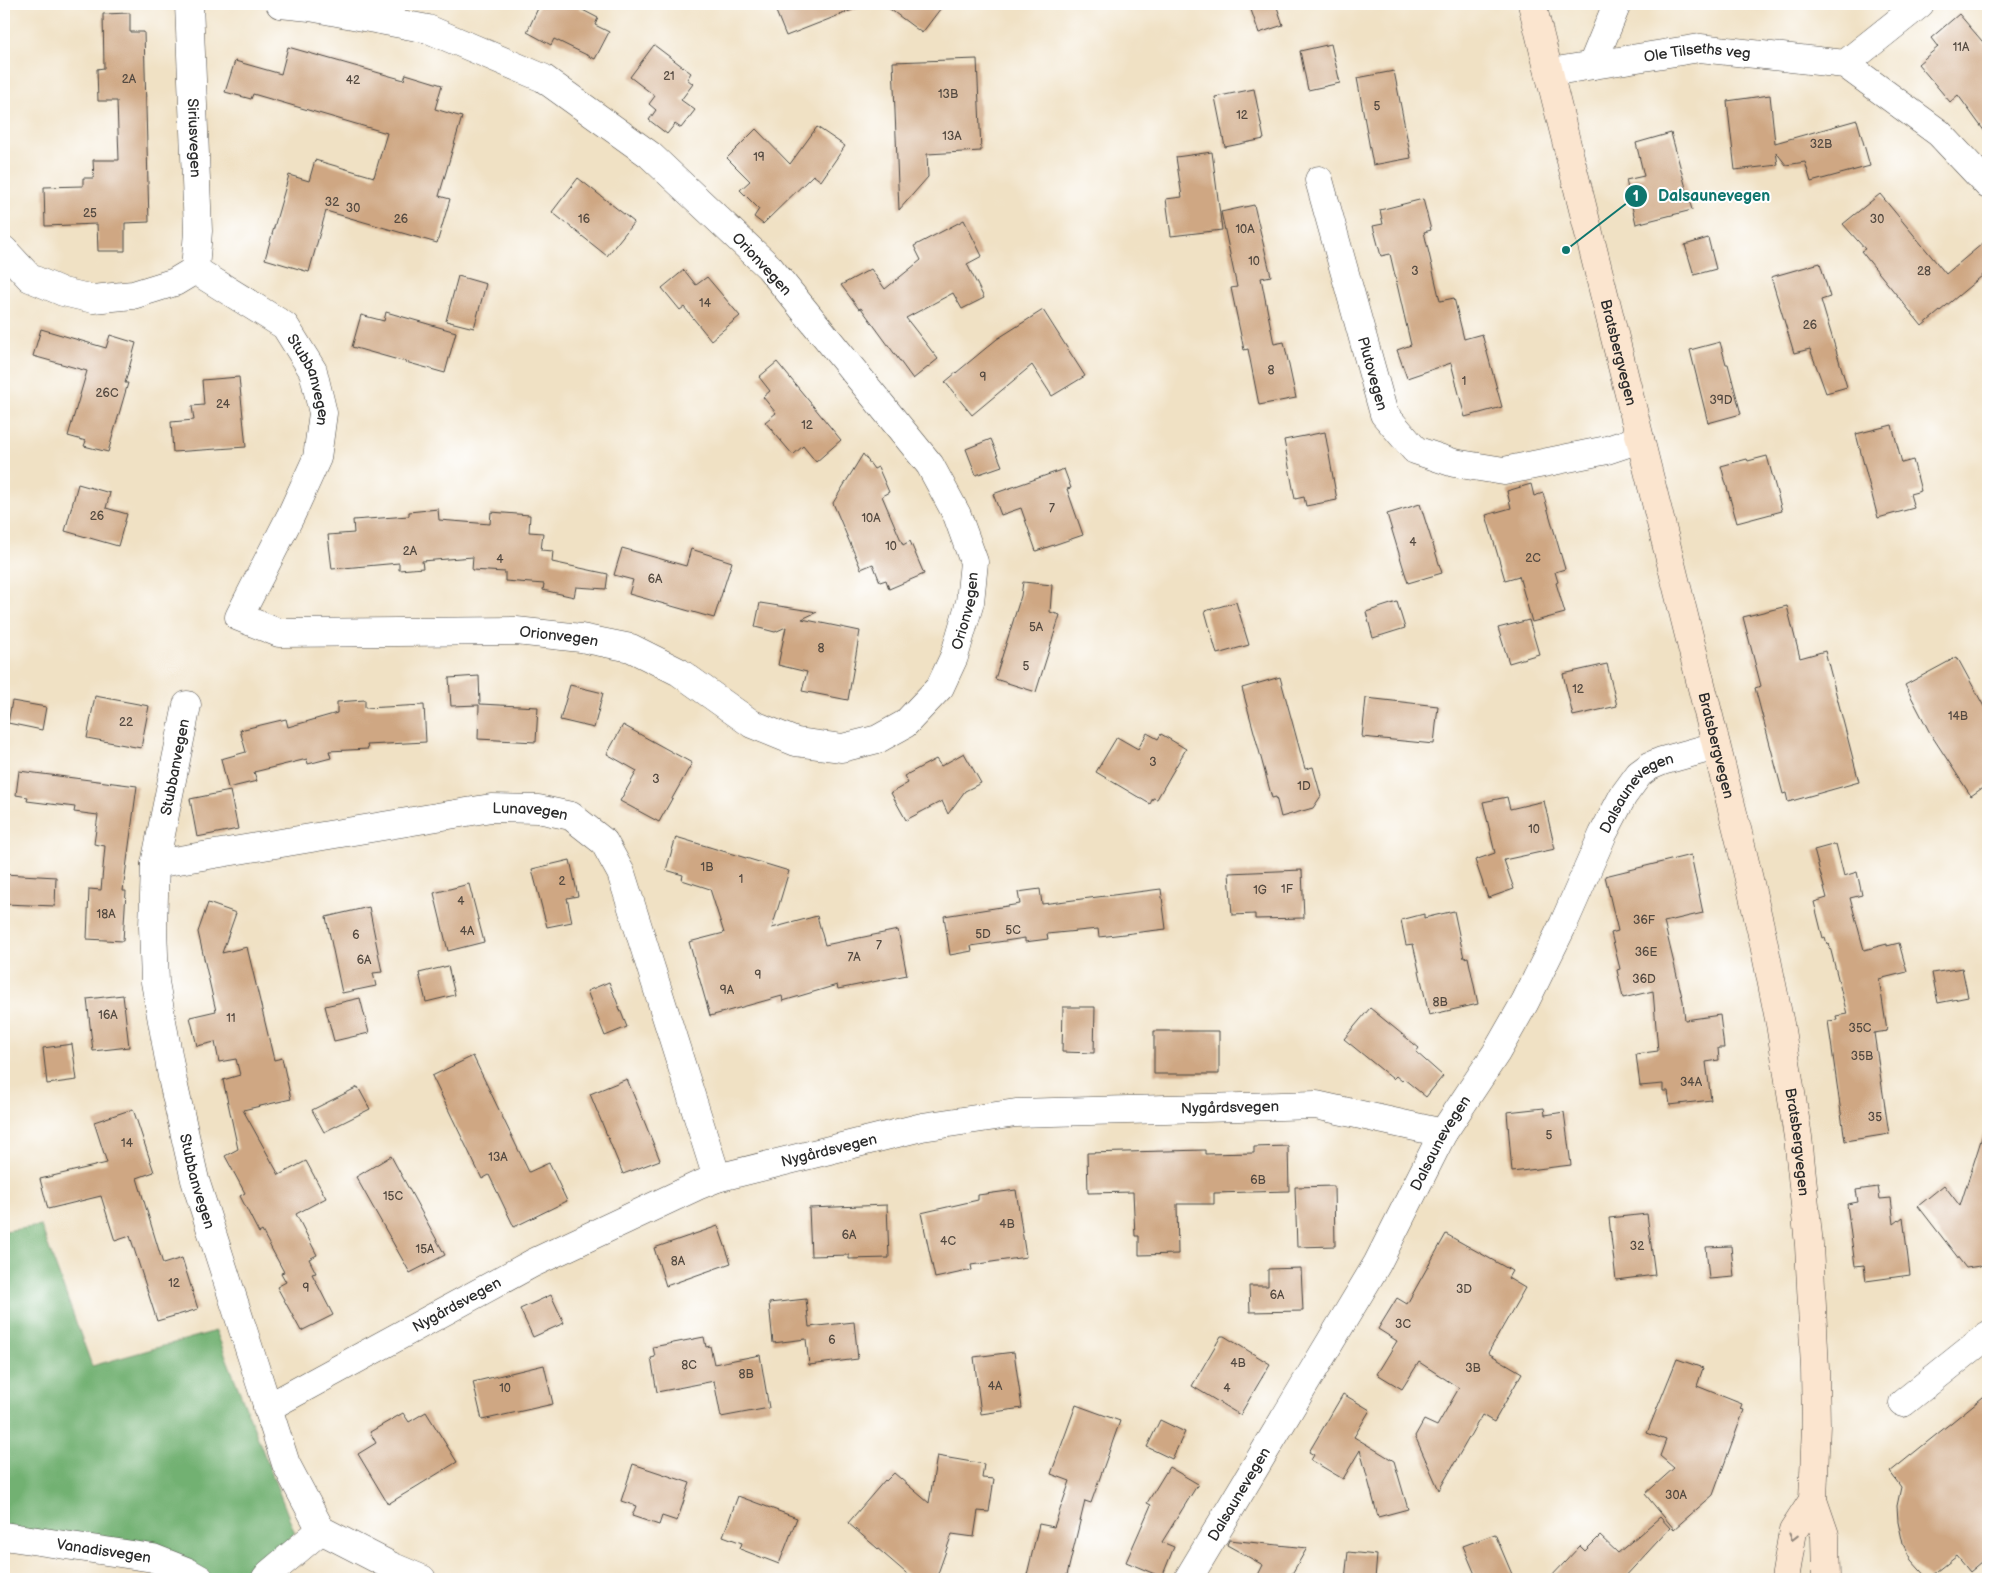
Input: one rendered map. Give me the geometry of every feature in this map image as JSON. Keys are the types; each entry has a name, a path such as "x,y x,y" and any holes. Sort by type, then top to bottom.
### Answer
{"main road":[{"name":"Bratsbergvegen","path":"1532,4 1761,930 1780,1024 1798,1137 1809,1246 1816,1424 1813,1500 1825,1535 1826,1579"},
{"path":"1785,1579 1793,1531 1813,1500"}],"street":[{"name":"Siriusvegen","path":"189,4 198,231 195,270"},
{"name":"Orionvegen","path":"239,617 279,633 516,631 581,638 631,648 679,672 752,724 796,742 842,748 878,738 905,724 940,687 954,657 970,602 974,562 957,514 930,465 769,267 650,155 543,78 428,29 310,7 280,4"},
{"path":"1592,65 1617,4"},
{"path":"1920,4 1845,64 1939,134 1988,185"},
{"name":"Ole Tilseths veg","path":"1550,72 1700,48 1845,64"},
{"name":"Plutovegen","path":"1319,180 1384,414 1415,450 1454,463 1504,470 1608,450 1640,439"},
{"path":"4,250 30,278 63,292 93,299 133,295 175,282 195,270"},
{"name":"Stubbanvegen","path":"195,270 285,326 313,371 323,412 317,458 291,515 239,617"},
{"name":"Stubbanvegen","path":"187,705 155,864 153,927 155,982 173,1082 195,1180 286,1464 321,1530"},
{"name":"Dalsaunevegen","path":"1188,1579 1376,1264 1443,1133 1496,1053 1525,1002 1563,925 1603,834 1630,786 1639,774 1662,761 1716,746"},
{"name":"Lunavegen","path":"155,864 491,808 538,809 571,816 604,842 621,873 717,1178"},
{"name":"Nygårdsvegen","path":"267,1408 533,1263 717,1178 922,1127 1016,1113 1316,1104 1443,1133"},
{"path":"1902,1403 1988,1335"},
{"path":"265,1579 321,1530 391,1566 422,1579"},
{"name":"Vanadisvegen","path":"4,1536 153,1558 186,1571 200,1579"}],"green space":[{"path":"41,1226 92,1366 216,1331 295,1533 248,1579 202,1579 4,1533 4,1231"}],"building":[{"path":"540,4 571,4 598,18 595,25 609,32 595,59 554,39 551,45 527,32"},
{"path":"773,4 864,4 865,5 786,36"},
{"path":"883,4 944,4 922,33"},
{"path":"1249,4 1276,4 1283,25 1259,33"},
{"path":"130,13 130,32 144,32 149,222 125,223 125,251 98,251 97,224 45,226 44,187 83,186 83,178 94,178 93,160 119,160 117,101 98,101 97,69 104,68 103,14"},
{"path":"1959,14 1988,48 1988,136 1958,95 1950,102 1918,64 1938,47 1931,38"},
{"path":"1331,44 1340,83 1308,90 1300,51"},
{"path":"654,45 691,73 687,79 693,84 681,100 695,110 681,128 675,124 667,134 649,120 656,110 649,104 655,96 630,77"},
{"path":"288,47 404,80 406,74 442,85 435,109 462,117 439,196 450,199 437,243 326,211 309,272 265,259 289,175 309,181 315,160 374,177 387,133 253,94 251,99 225,92 235,61 281,74"},
{"path":"977,59 981,151 927,154 928,177 899,210 893,62"},
{"path":"1394,71 1411,158 1373,165 1357,78"},
{"path":"1254,89 1264,139 1225,147 1215,97"},
{"path":"1770,95 1775,143 1857,120 1870,166 1811,182 1805,162 1786,165 1776,152 1778,165 1735,170 1727,101"},
{"path":"817,127 845,146 821,181 813,175 763,224 754,217 759,209 740,190 750,181 727,158 756,129 790,164"},
{"path":"1671,133 1692,210 1636,224 1626,180 1644,176 1636,143"},
{"path":"1212,152 1222,230 1171,236 1166,199 1182,197 1176,157"},
{"path":"578,178 634,222 607,256 552,212"},
{"path":"1880,194 1946,274 1988,239 1988,271 1922,326 1861,251 1865,249 1843,224"},
{"path":"1423,199 1431,230 1424,232 1440,301 1454,298 1464,339 1482,334 1502,407 1465,417 1451,363 1407,378 1397,350 1411,345 1390,254 1381,256 1373,226 1383,224 1380,210"},
{"path":"1254,205 1271,276 1261,278 1274,344 1284,342 1296,398 1259,405 1248,349 1244,350 1231,288 1237,287 1221,212"},
{"path":"964,220 982,256 967,264 984,298 962,309 953,293 906,318 938,359 913,379 861,308 859,309 841,285 871,269 885,289 921,260 914,246"},
{"path":"1708,238 1716,269 1694,275 1685,245"},
{"path":"1820,263 1830,297 1821,300 1847,387 1826,393 1810,349 1794,353 1771,277"},
{"path":"684,270 696,285 707,277 740,316 711,340 684,307 680,310 662,288"},
{"path":"458,276 486,284 474,328 446,321"},
{"path":"1043,310 1085,376 1052,396 1032,365 972,415 945,382 997,339"},
{"path":"386,312 456,332 445,373 352,347 361,315 384,321"},
{"path":"41,329 106,348 110,335 136,343 125,383 128,383 108,452 84,446 86,441 68,436 87,371 33,356"},
{"path":"1720,342 1726,364 1728,364 1741,414 1708,423 1690,350"},
{"path":"777,362 841,440 816,462 803,446 793,455 765,422 776,413 763,397 770,391 759,377"},
{"path":"239,377 246,447 173,452 171,422 194,420 192,406 204,405 202,380"},
{"path":"1892,425 1902,463 1913,460 1921,491 1910,494 1914,508 1878,518 1856,434"},
{"path":"1325,432 1337,500 1306,506 1304,497 1295,499 1284,440"},
{"path":"991,439 1002,466 976,475 966,449"},
{"path":"863,454 874,469 878,467 889,492 882,496 903,545 910,541 924,574 889,589 886,580 880,582 873,564 861,569 833,503"},
{"path":"1767,456 1782,511 1737,523 1721,466"},
{"path":"1064,469 1071,488 1067,489 1083,535 1036,551 1021,508 1001,515 993,494"},
{"path":"78,484 110,493 106,508 127,514 118,546 65,531"},
{"path":"1531,484 1534,496 1543,493 1565,569 1555,572 1558,582 1556,583 1565,613 1532,622 1519,576 1505,580 1486,515 1511,508 1507,491"},
{"path":"1420,504 1442,573 1408,583 1387,514"},
{"path":"438,509 439,520 490,524 491,512 530,515 529,532 543,533 541,550 553,551 552,562 608,574 606,589 576,587 574,597 543,590 544,584 505,581 505,572 472,570 473,557 422,561 423,568 399,570 399,563 332,569 328,535 354,533 353,520 409,516 409,512"},
{"path":"622,548 686,566 691,549 732,562 714,618 629,594 633,580 614,575"},
{"path":"1023,582 1052,585 1050,612 1060,615 1036,692 995,679 1021,596"},
{"path":"1236,602 1249,645 1217,654 1205,611"},
{"path":"1397,602 1405,628 1373,638 1366,612"},
{"path":"760,603 817,612 802,619 860,631 848,700 802,691 807,672 778,665 786,627 775,632 755,627"},
{"path":"1787,606 1800,658 1825,651 1859,782 1788,802 1786,793 1783,794 1755,688 1761,686 1743,617"},
{"path":"1529,620 1539,654 1509,663 1498,628"},
{"path":"1957,657 1988,714 1988,784 1971,796 1930,733 1905,685"},
{"path":"1607,664 1617,706 1573,716 1563,674"},
{"path":"479,676 480,704 538,707 536,742 478,739 479,705 451,706 449,678"},
{"path":"1280,677 1305,769 1313,767 1321,796 1313,808 1281,817 1276,797 1272,798 1242,688"},
{"path":"570,685 603,693 594,728 560,720"},
{"path":"95,696 149,706 141,748 87,738"},
{"path":"1366,698 1438,706 1434,744 1362,737"},
{"path":"365,700 365,708 424,705 426,742 367,745 368,749 329,751 331,758 308,764 307,759 254,772 257,781 228,788 221,759 246,752 240,730 286,719 288,727 337,713 337,702"},
{"path":"12,701 46,707 42,730 8,723"},
{"path":"623,725 692,763 659,822 620,801 637,771 607,754"},
{"path":"1147,733 1158,739 1161,734 1186,749 1157,799 1153,798 1150,804 1096,772 1117,737 1138,749"},
{"path":"964,753 981,783 965,791 948,814 942,801 906,820 891,793 908,783 904,776 936,759 941,766"},
{"path":"19,771 137,786 123,891 126,891 123,941 87,939 89,889 101,890 105,846 94,844 98,815 74,812 75,807 27,801 28,797 16,795"},
{"path":"230,791 238,829 197,837 190,799"},
{"path":"1507,797 1510,809 1544,801 1555,849 1504,860 1514,889 1488,898 1475,860 1495,853 1483,802"},
{"path":"676,837 789,871 772,928 817,916 825,945 898,930 907,975 838,989 837,985 783,1001 782,996 710,1016 689,942 724,933 710,889 682,880 683,875 666,870"},
{"path":"1836,844 1844,876 1857,872 1862,895 1850,898 1864,950 1899,943 1907,972 1879,979 1887,1031 1874,1033 1889,1134 1845,1141 1828,1021 1837,1020 1836,1016 1847,1014 1829,943 1827,944 1825,937 1823,938 1814,902 1827,898 1814,850"},
{"path":"1691,855 1703,913 1664,922 1683,1001 1685,1020 1720,1015 1724,1048 1718,1048 1719,1060 1706,1062 1711,1100 1670,1105 1668,1091 1663,1091 1663,1084 1640,1086 1636,1054 1658,1051 1653,991 1623,998 1617,970 1620,969 1611,933 1618,931 1605,876"},
{"path":"570,860 578,896 567,898 572,922 547,927 532,869"},
{"path":"1302,870 1304,918 1255,919 1255,914 1232,915 1229,873"},
{"path":"4,874 56,877 55,906 4,904"},
{"path":"469,884 484,942 448,951 434,893"},
{"path":"1040,889 1042,904 1161,889 1166,929 1099,937 1098,929 1047,934 1048,939 1025,942 1025,938 971,946 972,951 950,955 944,916 1020,904 1018,892"},
{"path":"208,903 236,913 222,953 247,947 274,1060 282,1058 291,1099 243,1110 279,1175 306,1161 326,1198 296,1214 317,1255 309,1259 316,1273 312,1274 333,1315 301,1331 277,1287 286,1282 281,1273 284,1272 262,1231 259,1233 240,1196 245,1193 225,1156 238,1149 223,1080 240,1075 236,1059 219,1062 215,1042 197,1046 190,1017 216,1011 198,932"},
{"path":"369,907 382,972 373,973 376,986 342,993 326,917"},
{"path":"1454,911 1464,958 1468,957 1478,1004 1429,1015 1413,944 1406,945 1401,920 1424,914 1424,918"},
{"path":"448,966 455,995 426,1002 419,973"},
{"path":"1962,968 1968,997 1938,1003 1932,973"},
{"path":"609,982 627,1027 605,1036 587,991"},
{"path":"123,995 129,1047 93,1051 87,999"},
{"path":"360,998 369,1033 334,1041 325,1006"},
{"path":"1063,1007 1095,1007 1094,1053 1062,1052"},
{"path":"1370,1008 1419,1048 1416,1052 1443,1076 1426,1097 1404,1079 1402,1081 1396,1076 1393,1079 1344,1039"},
{"path":"1154,1031 1219,1031 1219,1074 1154,1074"},
{"path":"72,1044 77,1080 47,1084 43,1048"},
{"path":"473,1056 529,1172 549,1163 567,1201 514,1227 489,1175 482,1179 432,1076"},
{"path":"627,1079 660,1160 623,1174 590,1094"},
{"path":"358,1087 370,1109 324,1132 312,1110"},
{"path":"1544,1108 1545,1115 1564,1112 1571,1165 1512,1172 1507,1112"},
{"path":"133,1109 154,1172 137,1178 163,1264 182,1258 198,1309 157,1321 130,1236 115,1241 101,1196 48,1209 40,1179 107,1163 94,1122"},
{"path":"1983,1134 1988,1135 1988,1260 1980,1266 1966,1268 1918,1206 1944,1185 1960,1206"},
{"path":"1288,1146 1289,1191 1214,1193 1214,1204 1177,1204 1178,1254 1139,1255 1139,1236 1135,1236 1133,1192 1088,1193 1087,1153 1205,1150 1205,1154 1254,1153 1254,1147"},
{"path":"391,1156 445,1255 410,1273 356,1177"},
{"path":"1334,1186 1335,1246 1297,1247 1295,1187"},
{"path":"1878,1187 1880,1199 1891,1198 1894,1224 1903,1217 1910,1275 1866,1281 1864,1265 1855,1266 1847,1204 1858,1202 1856,1190"},
{"path":"1016,1190 1026,1257 971,1265 972,1270 935,1278 921,1213 978,1200 978,1195"},
{"path":"887,1205 889,1258 849,1259 849,1255 811,1256 809,1208"},
{"path":"1647,1214 1655,1275 1616,1280 1609,1218"},
{"path":"718,1226 731,1263 666,1286 654,1248"},
{"path":"1446,1234 1512,1271 1508,1278 1525,1288 1488,1353 1522,1373 1494,1422 1482,1415 1439,1490 1415,1436 1424,1420 1437,1426 1459,1388 1419,1362 1402,1389 1377,1374 1397,1341 1378,1329 1397,1298 1407,1304"},
{"path":"1731,1246 1734,1277 1709,1279 1706,1247"},
{"path":"1301,1268 1303,1311 1250,1312 1249,1286 1268,1286 1268,1269"},
{"path":"551,1295 564,1323 533,1337 520,1309"},
{"path":"806,1299 809,1327 854,1322 858,1359 809,1365 806,1339 773,1343 769,1303"},
{"path":"1221,1336 1270,1364 1240,1415 1192,1386"},
{"path":"704,1337 706,1347 710,1346 714,1364 760,1355 769,1408 721,1417 714,1381 657,1392 651,1358 655,1357 653,1347"},
{"path":"1014,1352 1022,1408 981,1414 974,1357"},
{"path":"1677,1359 1703,1368 1697,1386 1742,1404 1740,1409 1744,1410 1713,1495 1674,1529 1645,1494 1674,1468 1660,1456 1666,1440 1647,1433"},
{"path":"544,1365 553,1404 482,1420 473,1382"},
{"path":"1988,1393 1988,1557 1970,1572 1957,1556 1928,1579 1911,1560 1903,1544 1897,1506 1901,1487 1890,1472"},
{"path":"1343,1394 1370,1410 1354,1437 1394,1461 1408,1509 1378,1517 1360,1450 1343,1479 1311,1460 1314,1455 1309,1452"},
{"path":"1076,1405 1120,1421 1091,1503 1085,1501 1066,1579 1026,1579 1039,1524 1054,1527 1070,1481 1051,1474"},
{"path":"426,1412 457,1462 388,1504 358,1454 376,1443 370,1432 403,1413 409,1422"},
{"path":"1160,1420 1185,1432 1172,1459 1147,1447"},
{"path":"937,1456 984,1464 982,1478 994,1479 989,1512 978,1511 974,1537 952,1534 936,1579 913,1579 848,1523 885,1480 894,1473 929,1503"},
{"path":"633,1464 690,1483 677,1521 662,1516 659,1525 632,1516 636,1506 621,1501"},
{"path":"1169,1467 1198,1484 1162,1542 1174,1547 1162,1577 1126,1562 1151,1505 1147,1503"},
{"path":"738,1496 797,1518 779,1564 740,1549 742,1543 723,1536"},
{"path":"1660,1517 1670,1528 1623,1579 1549,1579 1580,1546 1585,1551 1600,1536 1618,1553"},
{"path":"1495,1534 1514,1579 1477,1579 1463,1546"},
{"path":"1229,1540 1307,1548 1289,1579 1256,1579 1263,1565 1227,1545"},
{"path":"1348,1552 1377,1555 1375,1579 1345,1579"}],"place":[{"name":"Dalsaunevegen","path":"1566,250"}]}
